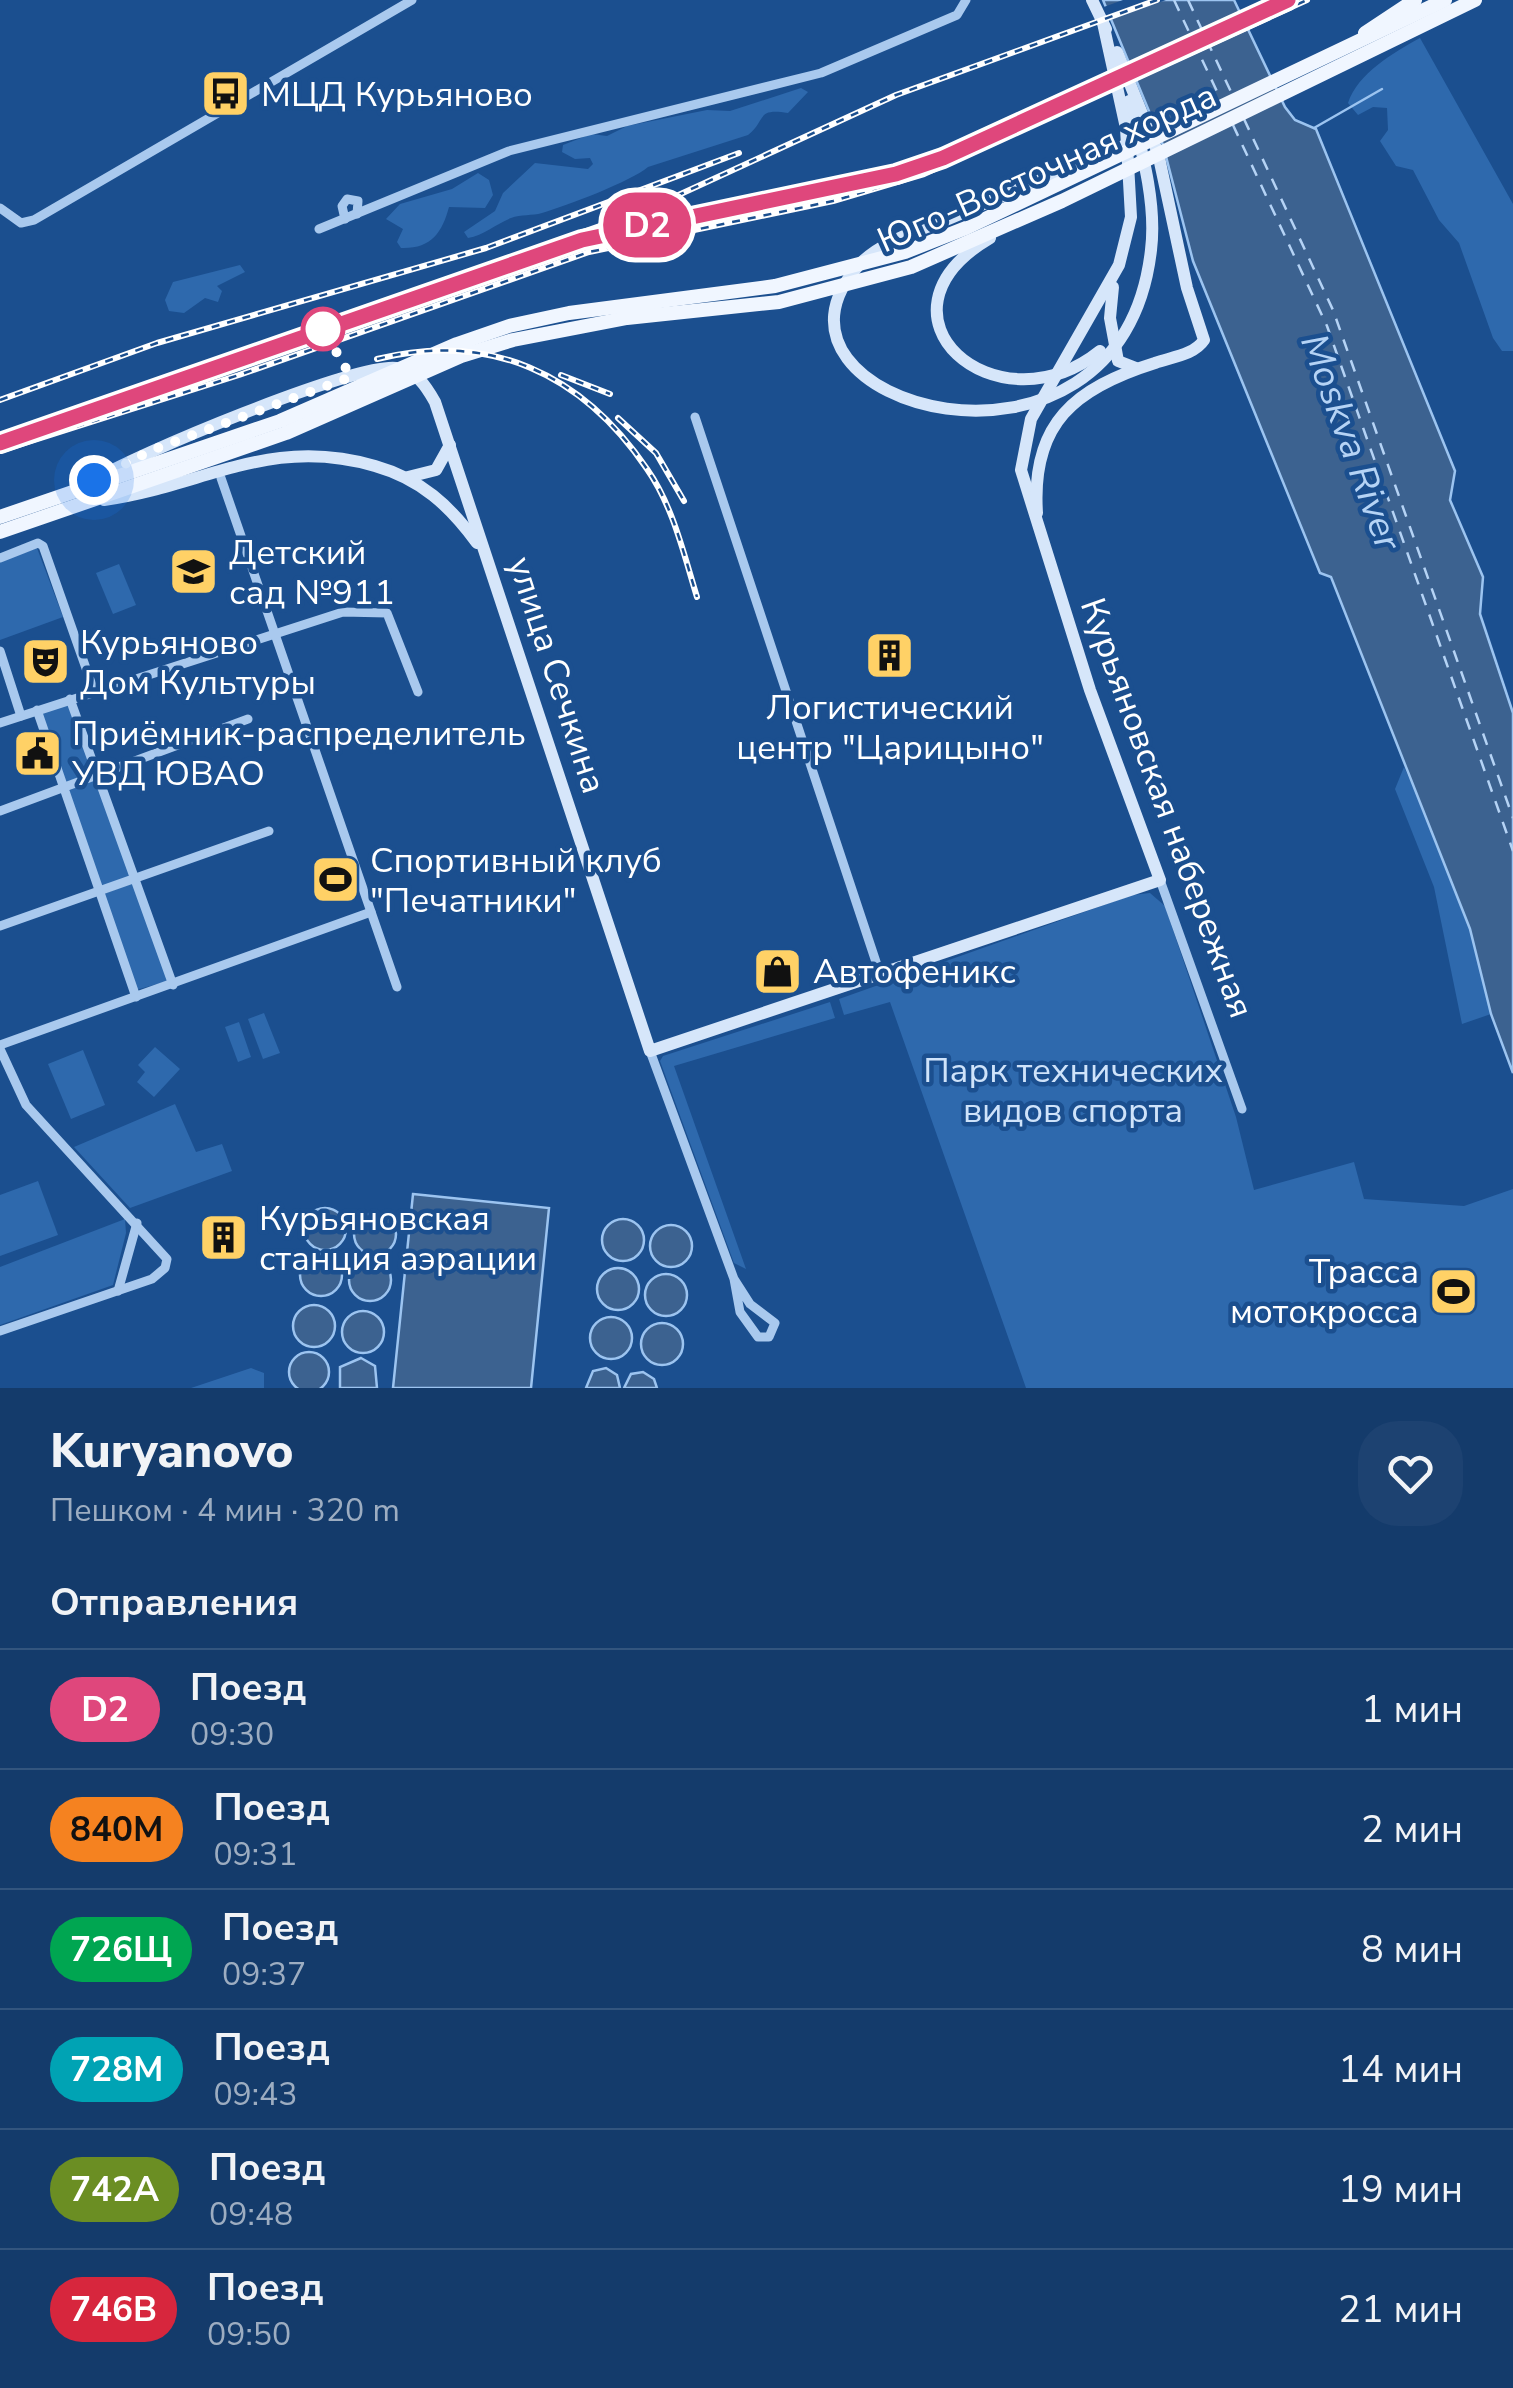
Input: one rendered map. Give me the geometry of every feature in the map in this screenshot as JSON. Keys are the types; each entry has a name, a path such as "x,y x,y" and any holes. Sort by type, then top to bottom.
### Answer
{"main road":[{"path":"1342,52 1415,0"},
{"name":"Юго-Восточная хорда","path":"0,532 79,497 338,406 461,356 626,311 759,289 905,252 1052,181 1342,52 1445,0"},
{"name":"Юго-Восточная хорда","path":"626,311 779,302 911,266 1062,201 1474,0"},
{"name":"Юго-Восточная хорда","path":"0,517 79,497"}],"street":[{"path":"0,208 18,222 34,220 412,0"},
{"path":"319,229 552,138 820,73 957,15 966,0"},
{"name":"Курьяновская набережная","path":"1039,526 1036,482 1044,445 1054,423 1087,392 1140,368 1196,350 1204,340 1187,288 1158,153 1092,0"},
{"path":"1052,181 904,238 863,261 838,304 836,321 846,355 858,372 874,385 919,406 968,414 1036,402 1086,373 1104,357 1129,320 1144,286 1152,246 1148,192 1124,76 1103,23"},
{"name":"Курьяновская набережная","path":"1103,23 1118,83 1132,178 1131,217 1118,266 1031,419 1021,470 1090,690 1242,1109"},
{"path":"350,217 344,200 378,205"},
{"path":"350,217 358,201"},
{"path":"1015,223 957,260 937,297 944,340 963,362 1010,381 1047,380 1073,370 1098,353 1129,320"},
{"path":"1118,266 1110,300 1112,346 1122,365 1140,368"},
{"path":"1059,369 1072,356 1090,358 1098,373 1087,392"},
{"name":"улица Сечкина","path":"79,497 152,450 351,377 393,368 416,376 435,402 650,1050 746,1322 758,1337 769,1336 775,1328 773,1320 750,1304 734,1279"},
{"path":"695,417 881,976"},
{"path":"406,476 436,470 450,445"},
{"path":"79,497 126,497 289,454 344,458 406,476 436,496 486,556"},
{"path":"221,478 278,632 397,987"},
{"path":"0,558 38,543 43,546 94,691"},
{"path":"0,723 343,612 387,613 418,692"},
{"path":"0,651 21,716"},
{"path":"70,699 172,985"},
{"path":"37,710 96,892 136,996"},
{"path":"0,810 248,720"},
{"path":"0,926 268,831"},
{"path":"650,1050 1160,880"},
{"path":"0,1332 152,1279 165,1268 164,1254 26,1105 0,1047 371,912"},
{"path":"118,1291 137,1223"}],"green space":[{"path":"1420,38 1513,204 1513,351 1502,351 1493,338 1459,243 1439,220 1413,170 1396,166 1380,141 1388,130 1387,108 1373,107 1358,115 1348,103 1368,73"},
{"path":"801,88 808,92 788,113 766,114 748,135 648,167 614,186 553,210 511,218 468,238 464,232 495,211 503,193 535,163 588,169 593,164 590,158 575,159 562,152 563,145 591,134 607,136 627,126 707,110 730,111"},
{"path":"478,173 489,180 493,195 485,208 449,207 434,238 420,246 401,248 397,242 403,229 386,219 400,204 452,189"},
{"path":"240,265 245,272 217,286 222,291 218,302 205,298 184,313 169,311 165,300 173,282"},
{"path":"37,548 63,617 0,640 0,562"},
{"path":"119,564 136,605 113,614 96,573"},
{"path":"67,702 92,770 65,786 40,711"},
{"path":"1404,767 1435,834 1470,929 1491,1014 1462,1024 1434,887 1395,789"},
{"path":"95,776 132,876 98,888 67,792"},
{"path":"133,883 168,981 136,990 101,895"},
{"name":"Парк технических видов спорта","path":"1150,893 1165,906 1236,1117 1254,1190 1354,1162 1364,1199 1464,1206 1513,1189 1513,1388 1026,1388 890,1002 844,1015 839,999 1132,895"},
{"path":"830,1002 835,1018 674,1066 746,1269 734,1263 660,1061 663,1056"},
{"path":"264,1013 280,1053 263,1059 248,1019"},
{"path":"239,1022 251,1057 238,1062 225,1027"},
{"path":"155,1047 180,1069 154,1097 137,1082 145,1072 138,1065"},
{"path":"83,1050 105,1105 71,1119 48,1064"},
{"path":"175,1104 196,1152 222,1144 232,1171 130,1208 74,1147"},
{"path":"38,1181 58,1235 0,1256 0,1195"},
{"path":"125,1219 126,1233 113,1285 0,1325 0,1267"},
{"path":"251,1368 264,1373 264,1388 191,1388"}],"water":[{"name":"Moskva River","path":"1103,0 1234,0 1285,107 1295,120 1316,129 1455,471 1450,500 1483,577 1480,614 1513,713 1513,1073 1491,1014 1470,929 1331,577 1320,573 1193,261 1163,145"},
{"path":"413,1194 549,1208 531,1388 393,1388"},
{"path":"325,1208 340,1214 346,1229 340,1244 325,1250 310,1244 304,1229 310,1214"},
{"path":"375,1213 390,1219 396,1234 390,1249 375,1255 360,1249 354,1234 360,1219"},
{"path":"623,1219 638,1225 644,1240 638,1255 623,1261 608,1255 602,1240 608,1225"},
{"path":"671,1225 686,1231 692,1246 686,1261 671,1267 656,1261 650,1246 656,1231"},
{"path":"321,1254 336,1260 342,1275 336,1290 321,1296 306,1290 300,1275 306,1260"},
{"path":"370,1259 385,1265 391,1280 385,1295 370,1301 355,1295 349,1280 355,1265"},
{"path":"618,1268 633,1274 639,1289 633,1304 618,1310 603,1304 597,1289 603,1274"},
{"path":"666,1274 681,1280 687,1295 681,1310 666,1316 651,1310 645,1295 651,1280"},
{"path":"314,1305 329,1311 335,1326 329,1341 314,1347 299,1341 293,1326 299,1311"},
{"path":"363,1311 378,1317 384,1332 378,1347 363,1353 348,1347 342,1332 348,1317"},
{"path":"611,1317 626,1323 632,1338 626,1353 611,1359 596,1353 590,1338 596,1323"},
{"path":"662,1323 677,1329 683,1344 677,1359 662,1365 647,1359 641,1344 647,1329"},
{"path":"301,1354 317,1354 327,1364 327,1380 320,1388 298,1388 291,1380 291,1364"},
{"path":"361,1358 375,1366 377,1388 340,1388 340,1367"},
{"path":"606,1368 617,1375 620,1388 586,1388 593,1371"},
{"path":"643,1372 654,1379 657,1388 624,1388 631,1374"}],"pier":[{"path":"1123,0 1166,0 1107,21 1101,8"},
{"path":"1246,16 1252,28 1133,82 1128,70"}],"waterway":[{"path":"1314,128 1382,89"}],"ferry route":[{"path":"1174,0 1221,100"},
{"path":"1188,0 1232,94"},
{"path":"1244,119 1333,310 1513,818"},
{"path":"1233,125 1327,326 1513,851"}],"railway":[{"path":"240,353 648,209 896,95 1157,0"},
{"path":"0,451 239,375 589,252 833,201 924,174 1307,0"},
{"path":"0,400 157,343 486,248 739,153"},
{"path":"377,359 457,351 495,356 563,385 593,407 621,436 656,483 677,531 697,597"},
{"path":"129,397 257,354"},
{"path":"561,375 610,394"},
{"path":"33,427 141,388"},
{"path":"618,418 656,453 684,501"}],"train":[{"name":"D2","path":"0,443 512,261 582,240 896,174 943,158 1288,0"}],"place":[{"name":"МЦД Курьяново","path":"226,94"},
{"name":"Детский сад №911","path":"194,572"},
{"name":"Логистический центр \"Царицыно\"","path":"890,655"},
{"name":"Курьяново Дом Культуры","path":"45,662"},
{"name":"Приёмник-распределитель УВД ЮВАО","path":"37,753"},
{"name":"Спортивный клуб \"Печатники\"","path":"335,880"},
{"name":"Автофеникс","path":"778,971"},
{"name":"Курьяновская станция аэрации","path":"224,1238"},
{"name":"Трасса мотокросса","path":"1454,1291"}],"route":[{"path":"94,480 152,450 351,377 323,329"}]}
